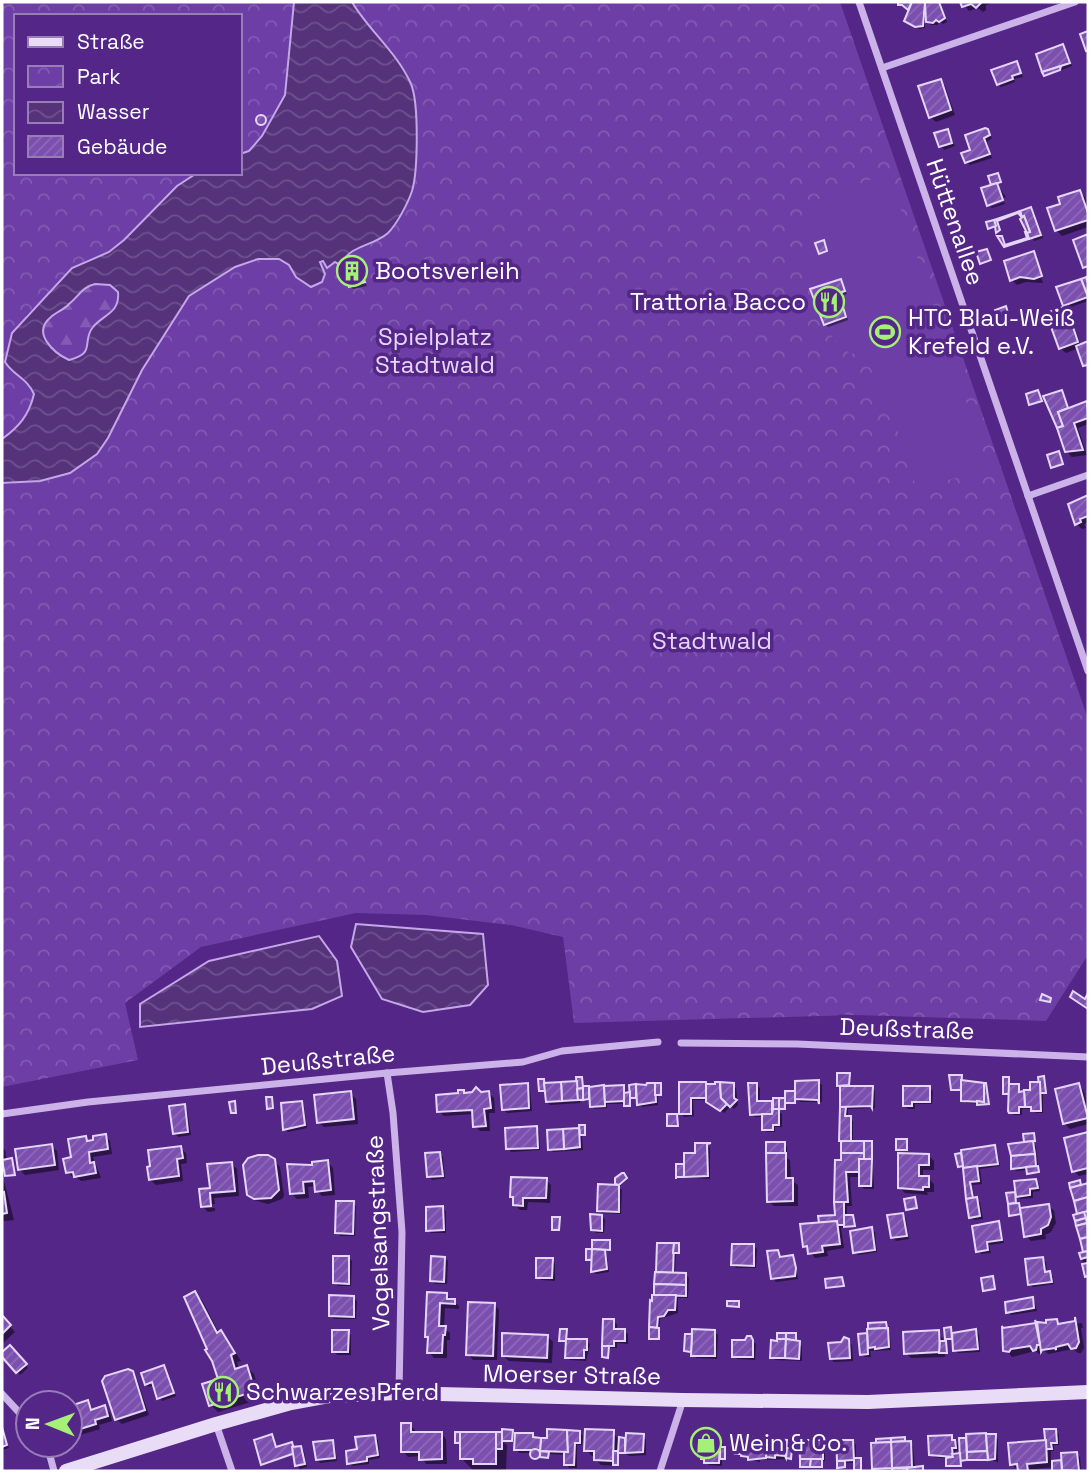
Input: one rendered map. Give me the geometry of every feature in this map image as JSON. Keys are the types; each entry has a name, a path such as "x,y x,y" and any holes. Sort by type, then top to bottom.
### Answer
{"main road":[{"name":"Moerser Straße","path":"66,1471 216,1424 291,1403 329,1396 399,1393 868,1402 1088,1392"}],"street":[{"name":"Hüttenallee","path":"859,2 1088,671"},
{"path":"882,68 1075,2"},
{"path":"1028,496 1088,475"},
{"name":"Deußstraße","path":"2,1114 88,1102 523,1062 562,1051 658,1042"},
{"name":"Deußstraße","path":"681,1043 819,1045 1088,1057"},
{"name":"Vogelsangstraße","path":"387,1073 393,1113 402,1233 399,1393"},
{"path":"2,1394 14,1407"},
{"path":"660,1471 683,1400"},
{"path":"216,1424 232,1471"}],"green space":[{"path":"2,2 294,2 285,95 262,136 249,151 242,153 242,14 14,14 14,175 194,175 177,186 125,240 109,252 85,261 26,315 10,370 28,382 34,394 22,420 2,439"},
{"name":"Stadtwald","path":"352,2 840,2 1088,719 1088,959 1086,958 1046,1021 855,1015 574,1023 563,937 511,925 426,915 356,913 201,947 125,1003 138,1060 2,1087 2,483 12,484 108,438 142,370 189,296 235,267 258,259 279,258 289,265 296,277 320,262 345,254 388,232 412,190 416,114 412,86 392,51 361,18"},
{"name":"HTC Blau-Weiß Krefeld e.V.","path":"888,173 989,468 917,489 893,417 889,417 864,350 851,354 826,330 813,304 806,280 811,278 806,248 807,229 816,200"},
{"path":"95,284 110,285 118,292 118,299 114,309 93,327 83,354 69,360 57,353 47,342 43,329 45,323"}],"water":[{"path":"294,2 352,2 405,72 414,93 417,137 414,181 408,201 395,224 382,238 350,253 340,265 335,262 327,268 323,261 320,262 325,274 322,282 311,287 296,277 289,265 279,259 258,259 235,267 189,296 142,370 108,438 97,454 70,473 40,481 2,483 2,439 23,420 34,394 5,362 12,333 72,268 109,252 177,186 194,175 242,175 242,153 249,151 262,136 285,95","holes":["95,284 110,285 118,292 114,309 93,327 83,354 69,360 51,348 43,329 53,315 87,287"]},
{"path":"356,924 483,934 488,985 470,1005 423,1012 382,999 351,947"},
{"path":"319,936 337,961 342,996 312,1009 140,1027 140,1004 209,961"}],"building":[{"path":"898,2 912,2 908,10 898,5"},
{"path":"912,2 925,2 923,26 915,27 904,21"},
{"path":"925,2 939,2 945,18 939,22 926,22"},
{"path":"960,2 982,2 976,8 971,4 962,7"},
{"path":"1088,31 1088,50 1086,51 1080,34"},
{"path":"1063,44 1070,63 1042,72 1036,54"},
{"path":"1017,61 1021,73 997,85 991,70"},
{"path":"1061,66 1060,70 1044,76 1042,72"},
{"path":"941,79 951,110 929,118 918,86"},
{"path":"261,115 265,116 265,124 261,125 257,124 256,120 257,116"},
{"path":"985,128 990,135 984,138 990,154 965,163 961,153 970,150 965,135"},
{"path":"948,129 952,143 939,147 934,133"},
{"path":"998,173 1001,182 991,185 988,176"},
{"path":"997,183 1003,200 987,206 981,188"},
{"path":"1080,190 1088,220 1055,231 1047,208 1060,204 1058,197"},
{"path":"1031,207 1041,235 1029,239 1027,233 1030,232 1020,211"},
{"path":"1020,211 1022,218 1018,213 997,221 1000,230 996,233 994,220"},
{"path":"1024,216 1030,232 1027,233 1020,219"},
{"path":"994,220 996,226 988,229 986,222"},
{"path":"1025,232 1029,239 1004,247 997,236 1002,236 1005,245 1027,238"},
{"path":"1088,234 1088,266 1083,268 1073,240"},
{"path":"824,240 827,251 819,254 815,243"},
{"path":"987,249 991,260 980,264 976,252"},
{"path":"1034,251 1042,276 1034,279 1020,277 1010,281 1004,261"},
{"name":"Bootsverleih","path":"357,261 365,282 349,287 343,265"},
{"path":"1086,277 1088,283 1088,297 1081,279"},
{"path":"841,279 845,291 839,293 846,317 824,325 810,289"},
{"path":"1081,279 1088,297 1063,306 1056,287"},
{"path":"1006,306 1009,317 998,320 995,310"},
{"path":"1066,306 1078,342 1059,349 1046,313"},
{"path":"1088,341 1088,365 1083,366 1076,346"},
{"path":"1038,390 1042,401 1029,405 1026,394"},
{"path":"1062,390 1068,408 1058,412 1063,426 1057,428 1043,396"},
{"path":"1087,401 1088,418 1074,423 1083,450 1065,452 1057,428 1063,426 1058,412"},
{"path":"1059,451 1063,464 1051,468 1047,455"},
{"path":"1088,495 1088,516 1075,525 1068,504"},
{"path":"1073,991 1085,999 1088,993 1088,1009 1070,997"},
{"path":"1042,994 1051,998 1050,1002 1040,1000"},
{"path":"837,1073 850,1073 849,1085 837,1086"},
{"path":"949,1075 962,1075 961,1090 951,1090"},
{"path":"1044,1076 1046,1093 1040,1093 1038,1077"},
{"path":"576,1077 582,1077 583,1088 577,1089"},
{"path":"1003,1077 1009,1077 1009,1094 1003,1094"},
{"path":"538,1079 544,1079 545,1091 539,1091"},
{"path":"819,1080 819,1104 818,1100 795,1099 795,1081"},
{"path":"961,1080 984,1083 984,1102 961,1101"},
{"path":"577,1081 578,1100 562,1101 561,1082"},
{"path":"561,1082 562,1101 546,1102 544,1083"},
{"path":"679,1082 706,1082 707,1098 691,1098 691,1114 679,1114"},
{"path":"720,1082 721,1098 727,1104 720,1111 706,1102 706,1084"},
{"path":"720,1082 734,1083 734,1098 737,1100 730,1107 721,1098"},
{"path":"1030,1082 1040,1082 1041,1111 1031,1111 1031,1107 1025,1107 1024,1090 1030,1090"},
{"path":"528,1083 529,1108 502,1110 500,1085"},
{"path":"655,1083 656,1102 637,1105 636,1084"},
{"path":"655,1083 661,1083 661,1095 655,1095"},
{"path":"748,1083 757,1083 757,1101 772,1101 772,1114 750,1115"},
{"path":"984,1083 989,1104 977,1105 977,1101 984,1102"},
{"path":"1079,1083 1088,1118 1063,1124 1055,1089"},
{"path":"636,1084 636,1098 630,1098 629,1085"},
{"path":"1009,1084 1019,1084 1019,1092 1024,1091 1025,1107 1019,1107 1019,1113 1008,1111"},
{"path":"604,1085 605,1106 590,1107 589,1087"},
{"path":"624,1085 624,1101 605,1102 604,1086"},
{"path":"583,1086 589,1086 589,1099 583,1100"},
{"path":"840,1086 873,1086 872,1108 840,1107"},
{"path":"903,1086 930,1086 930,1102 912,1102 912,1106 903,1106"},
{"path":"476,1087 481,1092 489,1091 491,1108 484,1109 486,1126 473,1127 472,1110 437,1112 436,1095 458,1093 458,1090 464,1090 464,1093 472,1092"},
{"path":"583,1088 583,1100 578,1100 577,1089"},
{"path":"351,1091 354,1119 317,1123 314,1095"},
{"path":"785,1091 795,1091 795,1103 785,1103"},
{"path":"630,1092 630,1106 624,1106 624,1093"},
{"path":"266,1097 272,1097 273,1108 267,1109"},
{"path":"773,1098 779,1098 779,1109 773,1109"},
{"path":"779,1098 785,1098 785,1109 779,1109"},
{"path":"235,1101 236,1113 231,1113 229,1102"},
{"path":"302,1101 305,1125 283,1130 281,1103"},
{"path":"185,1104 188,1132 173,1134 169,1106"},
{"path":"840,1107 846,1107 845,1116 851,1116 851,1141 839,1141"},
{"path":"773,1109 779,1109 779,1125 773,1125 773,1130 762,1130 762,1114 772,1114"},
{"path":"667,1114 677,1114 678,1126 667,1126"},
{"path":"579,1125 585,1125 585,1135 580,1135"},
{"path":"537,1126 538,1148 506,1149 505,1128"},
{"path":"579,1128 580,1147 564,1149 563,1129"},
{"path":"563,1129 564,1149 548,1150 547,1130"},
{"path":"1088,1132 1088,1168 1072,1172 1064,1138"},
{"path":"1034,1133 1035,1141 1024,1142 1023,1134"},
{"path":"106,1134 108,1149 89,1152 90,1163 94,1162 96,1173 74,1177 73,1172 66,1173 63,1159 71,1157 68,1139 86,1136 87,1141 93,1140 93,1136"},
{"path":"896,1139 907,1139 907,1150 896,1150"},
{"path":"841,1141 864,1141 864,1153 841,1153"},
{"path":"864,1141 872,1141 872,1159 864,1159"},
{"path":"1033,1141 1035,1154 1011,1156 1008,1144"},
{"path":"766,1142 785,1142 785,1153 766,1153"},
{"path":"695,1143 711,1143 707,1144 708,1176 684,1177 684,1153 695,1153"},
{"path":"52,1144 55,1165 18,1170 15,1149"},
{"path":"995,1145 998,1164 963,1168 961,1150"},
{"path":"181,1146 183,1158 177,1159 179,1176 149,1180 148,1150"},
{"path":"440,1152 443,1176 427,1177 425,1153"},
{"path":"766,1153 786,1153 786,1178 793,1178 793,1201 767,1202"},
{"path":"841,1153 864,1153 864,1159 859,1159 859,1172 846,1172 848,1202 834,1202 835,1160 841,1160"},
{"path":"898,1153 929,1154 929,1165 919,1165 919,1176 929,1176 929,1187 923,1187 923,1190 898,1188"},
{"path":"961,1153 963,1166 958,1167 955,1154"},
{"path":"1035,1154 1036,1166 1011,1169 1011,1156"},
{"path":"268,1155 275,1159 279,1190 271,1198 254,1199 247,1195 243,1165 248,1158"},
{"path":"12,1158 15,1175 5,1176 2,1160"},
{"path":"859,1159 872,1159 871,1186 859,1186"},
{"path":"328,1160 331,1190 315,1192 314,1181 303,1182 304,1193 290,1194 287,1164 312,1165 312,1162"},
{"path":"232,1162 235,1191 210,1193 211,1206 201,1207 199,1189 210,1188 207,1164"},
{"path":"676,1164 684,1164 684,1177 676,1177"},
{"path":"977,1166 979,1181 970,1182 973,1198 966,1199 963,1168"},
{"path":"1038,1166 1039,1172 1027,1174 1026,1167"},
{"path":"622,1173 627,1178 619,1185 615,1184 615,1178"},
{"path":"511,1177 547,1178 546,1198 523,1198 523,1206 513,1205 513,1197 510,1197"},
{"path":"1036,1179 1038,1188 1030,1189 1030,1195 1016,1197 1014,1181"},
{"path":"1080,1180 1081,1185 1070,1188 1069,1183"},
{"path":"1088,1183 1088,1197 1074,1201 1070,1188"},
{"path":"598,1184 619,1185 619,1212 597,1211"},
{"path":"4,1192 7,1213 2,1214 2,1193"},
{"path":"1015,1192 1016,1203 1008,1204 1006,1193"},
{"path":"915,1197 917,1208 906,1210 904,1199"},
{"path":"977,1197 980,1216 969,1218 966,1199"},
{"path":"1088,1197 1088,1211 1077,1214 1074,1201"},
{"path":"336,1201 354,1201 353,1234 335,1233"},
{"path":"834,1202 844,1202 844,1225 837,1225 837,1221 819,1223 818,1216 835,1215"},
{"path":"1019,1203 1021,1214 1009,1216 1008,1204"},
{"path":"1049,1204 1051,1217 1048,1225 1041,1229 1041,1234 1024,1237 1020,1208"},
{"path":"443,1206 444,1230 426,1231 426,1207"},
{"path":"1084,1212 1086,1218 1075,1221 1073,1215"},
{"path":"903,1213 907,1236 891,1238 887,1215"},
{"path":"590,1214 602,1215 602,1231 591,1230"},
{"path":"844,1215 853,1215 855,1226 844,1227"},
{"path":"552,1217 560,1217 559,1230 552,1230"},
{"path":"1086,1218 1087,1223 1076,1226 1075,1221"},
{"path":"837,1221 840,1244 822,1246 823,1252 808,1254 807,1246 803,1247 800,1224"},
{"path":"999,1221 1002,1240 987,1242 988,1250 976,1252 972,1226"},
{"path":"1087,1223 1088,1237 1080,1239 1076,1226"},
{"path":"872,1227 875,1250 853,1253 850,1231"},
{"path":"1088,1237 1088,1251 1083,1252 1080,1239"},
{"path":"592,1240 610,1240 610,1250 592,1249"},
{"path":"657,1243 674,1243 673,1273 656,1272"},
{"path":"674,1243 679,1243 679,1253 673,1253"},
{"path":"732,1244 754,1244 754,1266 731,1265"},
{"path":"586,1249 592,1249 592,1260 586,1260"},
{"path":"592,1249 605,1250 607,1269 591,1272"},
{"path":"778,1250 780,1257 793,1255 795,1276 771,1279 767,1251"},
{"path":"1088,1251 1088,1257 1081,1259 1079,1253"},
{"path":"333,1256 349,1256 349,1284 333,1283"},
{"path":"431,1256 445,1257 444,1282 430,1281"},
{"path":"1043,1257 1045,1272 1050,1271 1052,1282 1028,1285 1025,1259"},
{"path":"536,1258 553,1258 552,1278 536,1278"},
{"path":"1088,1263 1088,1276 1085,1277 1082,1264"},
{"path":"655,1272 686,1273 686,1285 654,1284"},
{"path":"993,1276 995,1289 983,1291 981,1278"},
{"path":"842,1277 844,1286 826,1288 825,1279"},
{"path":"654,1284 686,1285 686,1296 654,1295"},
{"path":"195,1291 217,1333 221,1330 235,1353 231,1355 235,1369 247,1365 255,1391 209,1406 202,1384 218,1379 184,1297"},
{"path":"427,1292 447,1293 447,1299 455,1299 455,1304 440,1303 439,1326 446,1326 442,1353 427,1353"},
{"path":"329,1295 354,1296 354,1317 329,1316"},
{"path":"652,1295 676,1295 675,1310 668,1310 664,1316 658,1317 657,1328 649,1327"},
{"path":"1033,1297 1034,1308 1006,1313 1005,1302"},
{"path":"727,1301 739,1301 739,1307 727,1306"},
{"path":"468,1302 495,1303 493,1356 466,1355"},
{"path":"2,1315 11,1325 2,1334"},
{"path":"1075,1317 1079,1342 1076,1348 1071,1349 1068,1344 1056,1347 1056,1350 1055,1348 1041,1352 1037,1322 1046,1323 1046,1320 1057,1319 1058,1324 1075,1321"},
{"path":"603,1319 614,1319 614,1329 625,1329 625,1341 614,1341 614,1346 602,1346"},
{"path":"886,1322 887,1328 868,1329 868,1323"},
{"path":"1036,1323 1040,1345 1037,1345 1036,1350 1033,1351 1030,1346 1003,1351 1002,1326"},
{"path":"649,1327 659,1328 659,1339 649,1339"},
{"path":"951,1327 952,1339 945,1339 944,1328"},
{"path":"888,1328 889,1347 868,1348 867,1329"},
{"path":"560,1329 567,1329 566,1341 559,1341"},
{"path":"692,1329 715,1330 715,1356 691,1356"},
{"path":"976,1329 978,1349 953,1351 952,1333"},
{"path":"332,1330 349,1330 348,1352 332,1352"},
{"path":"939,1330 940,1352 904,1354 903,1332"},
{"path":"502,1333 548,1335 547,1358 502,1356"},
{"path":"777,1333 786,1333 786,1339 777,1339"},
{"path":"786,1333 796,1333 796,1341 786,1339"},
{"path":"867,1333 868,1354 860,1355 858,1334"},
{"path":"685,1334 692,1334 691,1352 684,1351"},
{"path":"747,1336 751,1336 753,1340 753,1357 732,1357 732,1340 745,1340"},
{"path":"844,1337 849,1339 850,1358 830,1359 828,1343 841,1342"},
{"path":"566,1339 587,1339 584,1358 565,1358"},
{"path":"786,1339 785,1358 770,1358 771,1340"},
{"path":"786,1339 800,1341 799,1359 785,1358"},
{"path":"940,1341 946,1341 947,1353 939,1353"},
{"path":"10,1345 27,1364 16,1373 2,1357 2,1352"},
{"path":"602,1346 609,1346 608,1358 602,1357"},
{"path":"164,1365 174,1393 157,1399 152,1382 145,1385 141,1373"},
{"path":"128,1369 133,1371 145,1410 115,1420 102,1381 105,1376"},
{"path":"88,1400 91,1410 105,1405 108,1416 95,1420 96,1424 84,1428 84,1401"},
{"path":"401,1423 411,1423 411,1432 442,1432 442,1459 419,1460 419,1452 401,1452"},
{"path":"2,1427 7,1445 2,1447"},
{"path":"502,1429 513,1430 512,1441 502,1441"},
{"path":"547,1429 567,1430 568,1452 540,1451 541,1438 547,1438"},
{"path":"585,1429 614,1430 613,1461 594,1460 594,1451 584,1451"},
{"path":"1044,1429 1056,1429 1057,1443 1051,1443 1052,1449 1046,1449"},
{"path":"567,1430 580,1431 580,1443 575,1443 574,1465 564,1465 564,1452 568,1452"},
{"path":"455,1432 460,1432 460,1443 455,1443"},
{"path":"460,1432 496,1432 496,1464 473,1464 473,1459 460,1459"},
{"path":"496,1432 502,1432 502,1449 496,1449"},
{"path":"515,1433 533,1433 533,1437 541,1438 540,1450 514,1450"},
{"path":"626,1433 644,1434 643,1452 625,1453"},
{"path":"986,1433 987,1451 967,1452 966,1434"},
{"path":"272,1434 276,1447 292,1442 295,1453 261,1465 254,1440"},
{"path":"986,1434 996,1434 995,1459 988,1460"},
{"path":"375,1435 378,1455 367,1457 367,1461 347,1464 346,1451 357,1449 355,1437"},
{"path":"706,1435 720,1439 719,1463 704,1463 704,1459 701,1459 702,1439"},
{"path":"952,1435 956,1448 952,1448 953,1457 929,1455 928,1436"},
{"path":"619,1437 625,1438 625,1453 618,1453"},
{"path":"743,1437 768,1439 766,1458 748,1460 748,1457 741,1456"},
{"path":"905,1437 905,1441 891,1442 891,1438"},
{"path":"891,1438 891,1442 876,1443 876,1439"},
{"path":"959,1438 966,1438 967,1460 960,1461"},
{"path":"768,1439 787,1440 786,1458 775,1455 775,1458 766,1457"},
{"path":"333,1440 335,1458 316,1460 313,1442"},
{"path":"799,1440 823,1440 823,1459 800,1459"},
{"path":"836,1440 853,1440 854,1460 837,1461"},
{"path":"1046,1440 1047,1462 1027,1464 1028,1471 1018,1471 1017,1464 1010,1465 1008,1443"},
{"path":"736,1441 742,1442 741,1454 735,1454"},
{"path":"911,1441 912,1467 892,1468 891,1442"},
{"path":"891,1442 892,1468 872,1469 871,1443"},
{"path":"301,1446 305,1464 295,1466 292,1447"},
{"path":"720,1447 725,1447 725,1459 720,1459"},
{"path":"787,1448 792,1448 791,1459 786,1458"},
{"path":"535,1449 539,1450 539,1458 535,1459 531,1458 530,1454 531,1450"},
{"path":"540,1451 549,1452 548,1458 540,1457"},
{"path":"613,1451 618,1451 618,1465 613,1465"},
{"path":"987,1451 988,1460 967,1460 967,1452"},
{"path":"1077,1452 1079,1471 1062,1470 1061,1453"},
{"path":"960,1453 961,1466 946,1466 946,1458"},
{"path":"854,1458 861,1458 861,1470 854,1470"},
{"path":"800,1459 811,1459 810,1467 800,1467"},
{"path":"811,1459 822,1459 822,1467 810,1467"},
{"path":"1061,1460 1062,1471 1052,1471 1052,1461"},
{"path":"837,1461 845,1461 845,1467 837,1468"},
{"path":"923,1466 923,1471 907,1471 907,1468"},
{"path":"892,1468 907,1468 907,1471 892,1471"}],"place":[{"name":"Bootsverleih","path":"352,271"},
{"name":"Trattoria Bacco","path":"829,302"},
{"name":"HTC Blau-Weiß Krefeld e.V.","path":"885,332"},
{"name":"Schwarzes Pferd","path":"223,1392"},
{"name":"Wein & Co.","path":"706,1443"}],"park label":[{"name":"Spielplatz Stadtwald","path":"435,351"}]}
